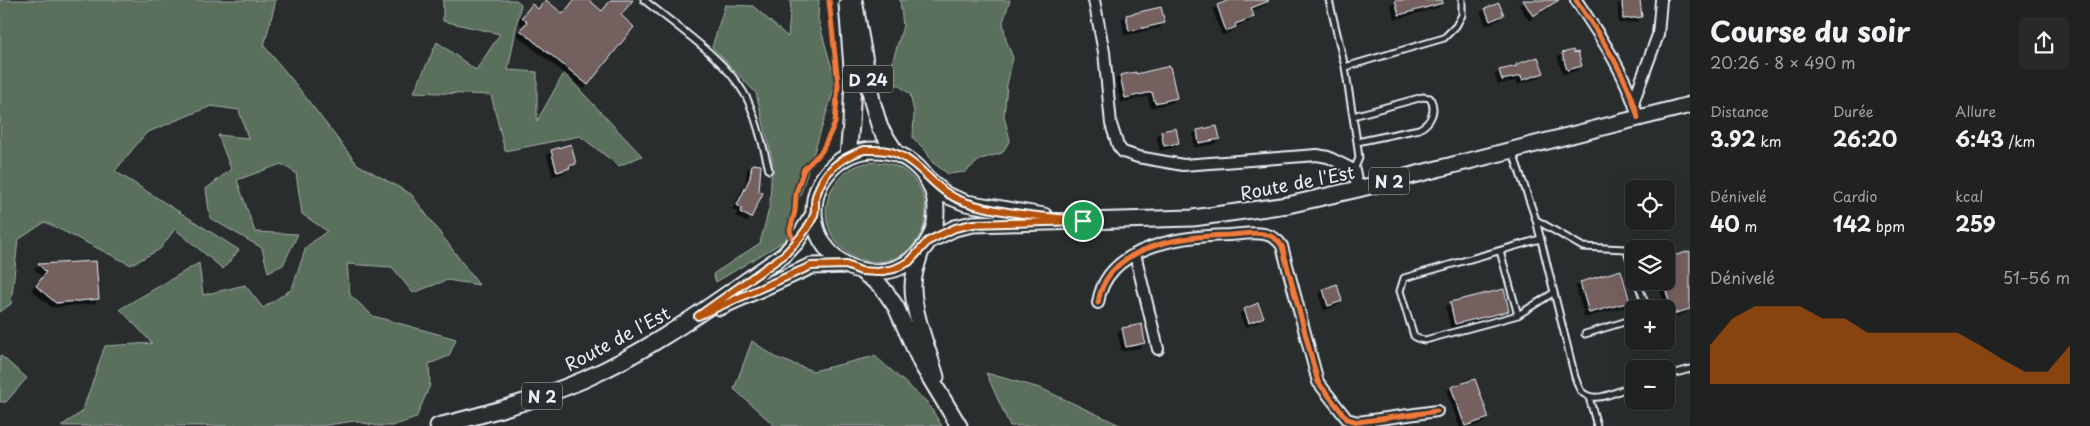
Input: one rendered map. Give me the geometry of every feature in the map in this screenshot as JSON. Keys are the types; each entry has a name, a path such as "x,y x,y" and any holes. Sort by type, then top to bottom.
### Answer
{"main road":[{"name":"D 24","path":"846,0 853,80 852,124 848,156"},
{"name":"D 24","path":"854,0 872,101 880,128 897,154"},
{"name":"Route de l'Est","path":"925,245 955,228 973,224 1193,218 1288,205 1690,105"},
{"name":"N 2","path":"864,150 897,154 913,163 925,176 933,192 936,208 934,225 925,245 909,262 894,269 878,272 861,271 846,265 830,252 819,235 814,214 816,197 822,180 833,166 848,156 864,150"},
{"name":"Route de l'Est","path":"925,176 946,195 966,203 1083,221"},
{"name":"Route de l'Est","path":"438,426 543,396 584,380 640,351 698,316 784,255 796,242 814,214"},
{"path":"925,245 915,270 914,293 920,324 942,395"},
{"name":"Route de l'Est","path":"698,316 811,266 846,265"},
{"path":"861,271 880,285 887,294 921,363 959,426"}],"street":[{"path":"1094,0 1104,52 1111,124 1118,146 1124,152 1138,157 1183,165 1317,155 1328,157 1354,170 1358,189"},
{"path":"1576,0 1601,36 1634,100 1638,118"},
{"path":"1634,100 1658,35 1661,0"},
{"path":"1193,218 1197,236"},
{"path":"1098,303 1100,292 1106,280 1121,264 1148,247 1197,236 1265,234 1276,237 1282,246 1318,382 1347,419 1358,422 1437,411"},
{"path":"1135,254 1158,349"}],"lane":[{"path":"644,0 729,72 745,94 764,149 769,170"},
{"path":"1329,0 1345,66 1357,142 1359,158 1354,170"},
{"path":"1345,66 1444,38 1456,26 1462,15 1462,0"},
{"path":"1353,116 1423,97 1430,98 1433,104 1434,113 1426,126 1420,129 1357,142"},
{"path":"1512,150 1536,220 1553,293 1580,391 1589,397 1600,398 1625,388"},
{"path":"1536,220 1584,247 1625,249"},
{"path":"1540,239 1404,278 1400,292 1414,336 1425,340 1518,316 1553,293"},
{"path":"1500,251 1518,316"},
{"path":"1585,334 1625,322"},
{"path":"1675,374 1690,370"},
{"path":"1589,397 1596,426"}],"green space":[{"path":"0,0 276,0 264,46 357,164 411,194 479,285 447,280 413,293 392,267 347,264 350,295 373,316 456,339 449,356 429,364 430,385 416,418 392,426 378,426 354,421 321,426 61,426 82,412 105,346 152,343 120,309 199,263 203,295 245,285 263,308 292,289 306,247 327,231 302,214 296,173 281,164 237,180 255,232 298,234 283,265 268,272 262,248 210,218 206,189 231,169 218,135 248,138 239,110 211,106 146,133 115,171 239,250 223,269 175,229 160,249 131,265 45,222 18,240 11,304 0,312"},
{"path":"443,0 516,0 521,4 508,70 537,72 537,121 564,73 642,156 619,166 580,136 505,151 491,95 414,92 437,42 476,70 500,34 443,21"},
{"path":"791,0 819,0 818,19 836,83 786,240 716,282 713,274 760,243 770,205 772,158 756,93 712,47 725,5 753,6 788,37"},
{"path":"900,0 1010,0 1003,22 1006,40 1013,58 1007,85 1004,116 1010,140 1002,153 981,159 965,172 948,174 932,162 926,151 913,138 914,112 910,94 894,82 890,70 903,26"},
{"path":"876,162 886,163 904,170 918,184 925,202 925,222 918,240 904,254 886,261 876,262 866,261 848,254 834,240 827,222 826,212 827,202 834,184 848,170 866,163"},
{"path":"752,341 777,358 813,371 875,356 927,402 942,426 775,426 734,389"},
{"path":"0,355 27,378 6,402 0,402"},
{"path":"986,373 1040,388 1122,426 1010,426"}],"building":[{"path":"546,0 563,14 574,0 589,0 602,11 611,0 633,0 621,15 634,27 588,85 520,30 527,22 522,17 532,4 538,9"},
{"path":"1230,0 1269,1 1251,8 1254,17 1235,24 1236,27 1226,31 1217,5"},
{"path":"1395,0 1442,0 1443,3 1399,15"},
{"path":"1523,0 1559,0 1533,16"},
{"path":"1622,0 1640,0 1642,17 1623,19"},
{"path":"1499,3 1504,15 1490,21 1485,8"},
{"path":"1161,7 1165,23 1129,31 1126,15"},
{"path":"1573,50 1574,53 1578,52 1582,66 1567,70 1562,53"},
{"path":"1538,57 1544,73 1522,80 1521,76 1502,80 1499,70 1517,66 1516,64"},
{"path":"1170,66 1177,98 1155,103 1152,92 1125,98 1120,75 1136,72 1136,74"},
{"path":"1217,126 1220,139 1199,143 1197,130"},
{"path":"1176,128 1179,143 1164,146 1161,131"},
{"path":"571,144 576,164 557,172 551,150"},
{"path":"752,164 761,165 759,191 763,193 751,218 740,212 742,208 737,205 750,178"},
{"path":"1690,251 1690,309 1675,313 1675,300 1669,300 1666,290 1675,290 1675,255"},
{"path":"96,261 99,299 56,303 36,286 46,272 38,264"},
{"path":"1621,270 1625,290 1629,300 1625,300 1625,303 1589,313 1580,282"},
{"path":"1337,284 1342,301 1328,306 1323,289"},
{"path":"1504,289 1509,311 1455,324 1450,302"},
{"path":"1258,303 1264,317 1249,323 1244,309"},
{"path":"1142,324 1145,343 1126,347 1122,328"},
{"path":"1475,379 1489,418 1465,426 1451,387"}],"cycle path":[{"path":"792,238 790,230 795,211 796,193 804,169 822,151 835,123 838,84 829,0"},
{"path":"1576,0 1604,42 1620,72 1638,118"},
{"path":"1098,303 1104,283 1115,268 1131,256 1149,248 1190,238 1251,233 1265,234 1277,240 1282,246 1318,382 1347,419 1358,422 1437,411"}],"route":[{"path":"864,150 880,150 897,154 913,163 946,195 966,203 1001,210 1083,221 1036,224 973,224 955,228 928,241 922,250 909,262 894,269 878,272 861,271 846,265 828,264 811,266 698,316 784,255 796,242 814,214 816,197 822,180 833,166 848,156 864,150"}]}
